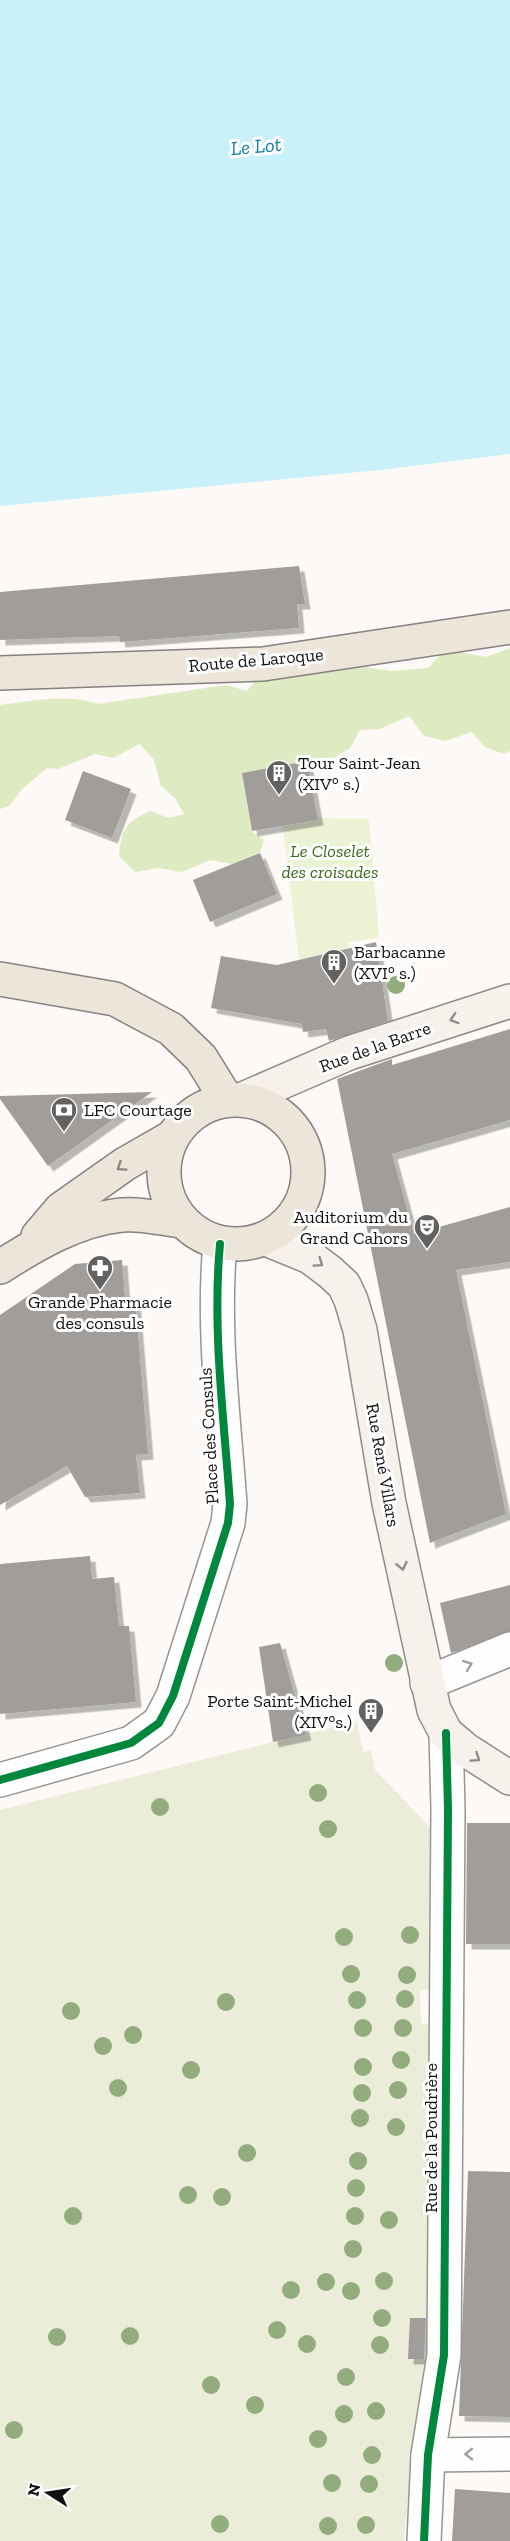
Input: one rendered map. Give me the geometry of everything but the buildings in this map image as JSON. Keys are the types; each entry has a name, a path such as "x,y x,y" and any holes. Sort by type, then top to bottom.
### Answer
{"main road":[{"name":"Route de Laroque","path":"0,673 263,664 510,627"},
{"path":"0,979 115,999 171,1029 201,1058 235,1100"},
{"name":"Rue de la Barre","path":"235,1100 350,1053 510,1001"},
{"path":"235,1100 266,1105 295,1130 304,1149 308,1170 306,1192 296,1213 283,1228 266,1239 246,1244 220,1244 194,1232 182,1221 170,1202 164,1181 164,1158 172,1137 186,1119 205,1106 235,1100"},
{"path":"13,1259 61,1209 125,1164 172,1137"},
{"path":"13,1259 77,1225 123,1215 182,1221"},
{"name":"Rue René Villars","path":"266,1239 310,1257 344,1285 351,1300 360,1330 389,1503 427,1683 434,1710 446,1733"},
{"path":"446,1733 466,1750 510,1778"}],"street":[{"name":"Place des Consuls","path":"0,1780 131,1743 159,1723 173,1696 228,1523 230,1504 218,1332 217,1274 220,1244"},
{"path":"427,1683 510,1649"},
{"name":"Rue de la Poudrière","path":"424,2541 428,2455 444,2355 448,1809 446,1733"},
{"path":"428,2455 510,2454"}],"green space":[{"path":"510,648 510,751 504,754 485,747 472,732 445,741 424,736 409,716 380,729 360,730 350,748 330,760 307,761 242,773 252,832 264,840 260,852 233,864 210,860 182,872 158,868 135,872 119,856 126,828 135,819 150,811 169,818 184,814 175,798 161,786 154,760 140,744 113,758 95,754 58,769 47,768 23,788 9,806 0,809 0,705 62,698 98,704 226,685 247,691 256,680 351,665 391,671 428,668 441,654 454,651 486,657"},
{"name":"Le Closelet des croisades","path":"317,818 369,819 379,937 348,943 348,948 299,960 283,826 317,820"},
{"path":"357,1721 363,1752 371,1750 375,1770 436,1833 437,1989 420,1990 421,2024 436,2024 431,2318 410,2318 409,2358 429,2359 413,2449 404,2541 0,2541 0,1810"}],"water":[{"name":"Le Lot","path":"0,0 510,0 510,454 380,470 0,506"}],"cycle path":[{"path":"0,1780 131,1743 159,1723 173,1696 228,1523 230,1504 218,1341 220,1244"},
{"path":"424,2541 428,2455 444,2355 448,1809 446,1733"}],"place":[{"name":"Tour Saint-Jean (XIV° s.)","path":"279,796"},
{"name":"Barbacanne (XVI° s.)","path":"334,985"},
{"name":"LFC Courtage","path":"64,1133"},
{"name":"Auditorium du Grand Cahors","path":"427,1250"},
{"name":"Grande Pharmacie des consuls","path":"100,1291"},
{"name":"Porte Saint-Michel (XIV°s.)","path":"371,1734"}]}
